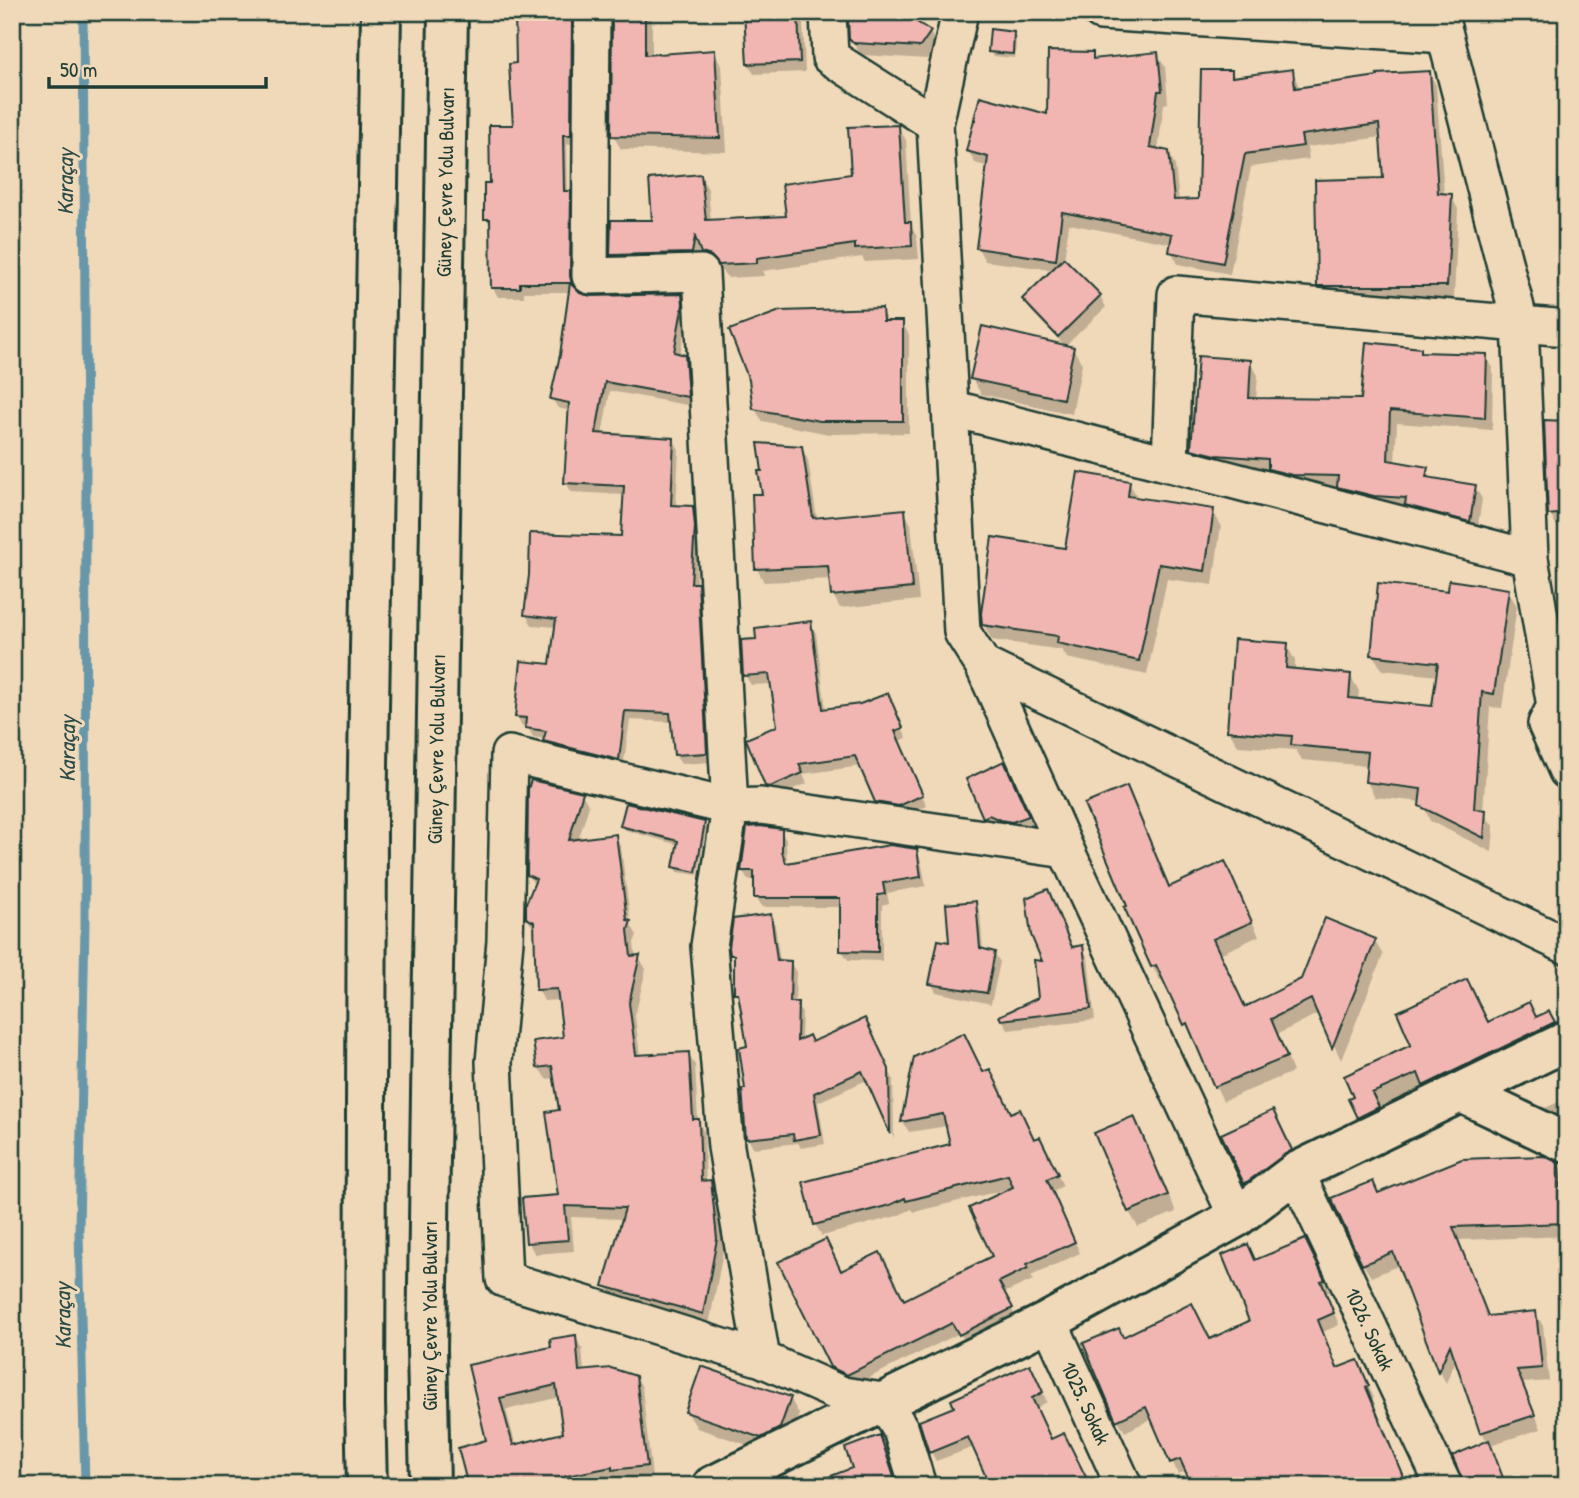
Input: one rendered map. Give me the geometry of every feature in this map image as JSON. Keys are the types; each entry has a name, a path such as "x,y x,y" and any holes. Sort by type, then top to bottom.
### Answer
{"main road":[{"path":"367,1486 367,837 381,12"},
{"name":"Güney Çevre Yolu Bulvarı","path":"430,1486 428,1349 448,12"},
{"path":"712,1486 1049,1321 1237,1217 1296,1172 1567,1041"},
{"path":"1462,1093 1567,1143"}],"street":[{"path":"592,12 590,276 701,273 730,807 709,946 726,1147 762,1359"},
{"path":"828,12 830,57 934,124"},
{"path":"960,12 934,124 962,632 983,665 1237,1217"},
{"path":"1101,12 1442,24 1520,323 1530,558 1555,706 1546,724 1567,771"},
{"path":"1170,464 1176,294 1567,328"},
{"path":"950,408 1530,558"},
{"path":"983,665 1567,946"},
{"path":"918,1486 901,1430 883,1401 843,1395 762,1359 504,1279 494,1062 505,941 509,754 730,807 761,806 1066,850"},
{"name":"1026. Sokak","path":"1296,1172 1444,1486"},
{"name":"1025. Sokak","path":"1049,1321 1124,1486"}],"building":[{"path":"645,12 645,55 715,50 720,138 611,136 612,13"},
{"path":"744,12 798,12 800,62 747,64"},
{"path":"853,12 901,12 931,31 920,47 855,43 849,39 848,19"},
{"path":"572,14 571,135 563,135 564,191 571,191 572,285 580,293 591,296 682,294 683,304 674,352 685,355 688,397 605,382 596,433 674,438 671,505 693,506 695,527 691,583 698,583 707,753 674,755 670,713 625,711 619,760 543,741 546,731 525,728 526,718 515,717 521,661 550,664 556,619 524,615 530,533 621,536 624,486 564,483 569,403 550,399 560,355 570,283 520,283 520,288 491,288 490,219 484,219 484,183 490,183 489,125 513,125 509,64 516,63 515,15"},
{"path":"990,29 1014,32 1013,54 988,52"},
{"path":"1048,51 1093,52 1093,59 1158,52 1162,91 1158,91 1150,147 1169,151 1174,200 1198,199 1201,70 1232,70 1232,77 1293,69 1295,88 1378,76 1377,74 1430,71 1438,193 1452,194 1447,286 1317,286 1315,180 1383,178 1379,124 1301,135 1303,146 1245,154 1223,263 1169,252 1172,234 1062,212 1056,260 976,248 988,157 966,151 980,96 1047,114"},
{"path":"899,125 905,222 911,222 912,246 855,249 855,244 757,258 757,263 719,265 711,256 701,253 695,237 692,253 610,255 611,220 652,220 649,179 701,174 706,220 786,216 782,184 851,174 848,127"},
{"path":"1064,258 1101,295 1058,337 1022,299"},
{"path":"882,308 883,321 903,321 903,421 820,421 753,409 749,380 729,330 780,311"},
{"path":"982,326 1074,347 1063,399 970,379"},
{"path":"1366,342 1421,348 1421,352 1487,354 1485,418 1390,411 1388,460 1428,467 1426,477 1476,485 1470,522 1405,505 1406,498 1374,496 1337,487 1338,476 1292,475 1268,469 1268,459 1216,455 1191,449 1198,356 1251,360 1249,398 1361,399"},
{"path":"1544,420 1567,421 1567,513 1548,515"},
{"path":"758,443 802,446 813,518 905,509 912,588 831,596 828,566 755,569 752,494 762,494 758,471 762,471"},
{"path":"1078,472 1130,481 1128,496 1214,509 1205,571 1159,564 1139,661 1057,643 1058,636 982,625 981,613 992,537 1065,548"},
{"path":"1449,580 1509,589 1494,694 1482,692 1474,809 1486,810 1484,838 1419,806 1421,789 1365,782 1368,752 1291,745 1292,736 1227,731 1234,639 1288,643 1286,668 1351,674 1349,698 1432,706 1438,663 1371,655 1378,583 1448,591"},
{"path":"811,621 823,709 860,704 888,693 903,728 895,731 923,795 899,806 875,802 855,756 799,764 803,773 770,787 765,786 746,739 777,726 769,674 743,676 741,640 756,639 755,628"},
{"path":"1004,761 1029,816 1012,822 989,815 983,818 966,779"},
{"path":"531,780 583,792 569,840 616,834 627,920 631,921 628,930 631,956 640,955 629,1003 636,1055 689,1052 693,1119 699,1119 701,1181 711,1180 717,1239 703,1314 603,1286 625,1208 565,1206 568,1240 526,1243 522,1198 558,1195 546,1112 559,1110 552,1066 537,1068 533,1041 563,1037 557,989 536,990 534,922 526,918 526,904 536,879 527,875 528,789"},
{"path":"1127,786 1169,887 1225,861 1252,922 1213,939 1245,1007 1301,979 1325,918 1376,939 1332,1048 1311,999 1271,1019 1287,1057 1214,1087 1187,1023 1184,1025 1156,965 1151,967 1124,907 1127,906 1084,804"},
{"path":"626,803 705,822 696,872 673,867 678,841 620,826"},
{"path":"747,827 782,829 782,852 786,863 890,845 917,849 921,877 883,883 885,894 878,895 878,952 840,951 840,898 754,898 754,871 741,871"},
{"path":"1048,889 1072,947 1083,945 1091,1009 1001,1020 999,1016 1038,998 1034,960 1042,961 1031,935 1026,898"},
{"path":"976,901 980,948 995,952 987,993 929,984 938,940 949,942 946,904"},
{"path":"771,914 777,960 791,961 790,1002 798,1002 797,1041 809,1035 812,1042 865,1018 889,1069 890,1134 862,1071 814,1093 821,1135 794,1140 793,1134 746,1139 742,1089 745,1089 739,1048 747,1046 738,993 734,993 734,955 730,955 729,947 733,919"},
{"path":"1467,979 1488,1022 1529,1002 1536,1017 1549,1011 1555,1022 1423,1086 1418,1073 1372,1093 1379,1107 1357,1118 1348,1099 1353,1097 1344,1076 1411,1045 1397,1012"},
{"path":"964,1033 983,1072 990,1069 1011,1113 1020,1109 1034,1139 1040,1137 1058,1174 1047,1179 1075,1242 1027,1264 1028,1268 999,1282 1013,1308 959,1335 952,1323 847,1375 830,1367 778,1262 826,1239 841,1271 880,1252 904,1300 992,1256 969,1208 1013,1187 1008,1175 906,1201 905,1198 890,1205 814,1225 803,1182 950,1144 943,1114 901,1122 914,1057"},
{"path":"1273,1110 1292,1150 1244,1184 1221,1134"},
{"path":"1134,1116 1168,1195 1128,1212 1094,1133"},
{"path":"1544,1156 1559,1163 1560,1187 1567,1187 1567,1223 1453,1227 1488,1316 1536,1311 1542,1368 1517,1370 1535,1415 1480,1433 1450,1345 1438,1372 1393,1252 1362,1265 1331,1198 1373,1181 1378,1193 1462,1159"},
{"path":"1305,1239 1325,1280 1321,1281 1334,1313 1318,1320 1337,1368 1358,1360 1369,1386 1366,1387 1407,1486 1192,1486 1180,1459 1170,1463 1146,1407 1116,1421 1083,1343 1119,1328 1123,1337 1192,1303 1210,1339 1249,1321 1222,1255 1248,1244 1255,1260"},
{"path":"576,1335 579,1371 611,1368 636,1376 647,1466 612,1470 612,1467 566,1476 569,1486 468,1486 458,1448 486,1440 468,1365 551,1347 550,1339","holes":["556,1385 563,1433 513,1445 500,1398"]},
{"path":"1030,1364 1043,1392 1032,1398 1051,1439 1064,1433 1087,1479 1073,1486 990,1486 968,1437 929,1453 919,1421 954,1407 951,1400"},
{"path":"701,1366 791,1397 780,1428 761,1438 685,1412"},
{"path":"880,1435 897,1486 810,1486 852,1468 845,1448"},
{"path":"1489,1440 1506,1486 1465,1486 1452,1456"}],"waterway":[{"name":"Karaçay","path":"83,12 85,923 79,1231 85,1486"}]}
